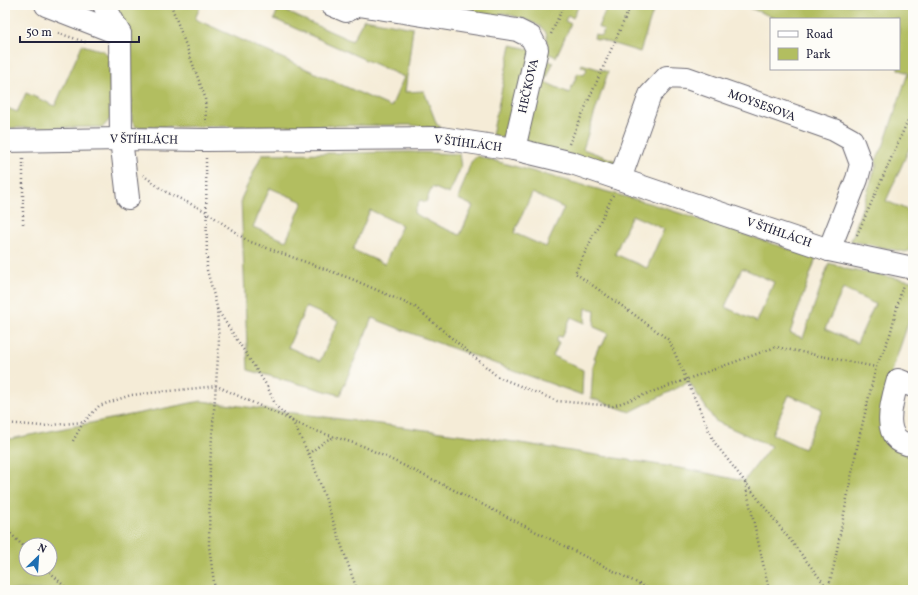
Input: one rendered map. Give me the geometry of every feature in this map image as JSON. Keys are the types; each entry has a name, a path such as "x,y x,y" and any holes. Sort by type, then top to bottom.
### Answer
{"street":[{"path":"46,5 120,34"},
{"path":"104,5 120,34 121,138 128,198"},
{"name":"HEČKOVA","path":"332,5 346,11 359,5 517,30 531,37 537,48 514,149"},
{"name":"MOYSESOVA","path":"620,179 650,95 667,77 687,78 834,130 852,140 861,164 857,180 829,250"},
{"name":"V ŠTÍHLÁCH","path":"5,141 121,138 206,140 441,138 514,149 572,163 829,250 908,275"},
{"path":"906,383 890,406 890,426 898,439 913,445"}],"path":[{"path":"171,5 205,97 205,211 207,270 217,308 219,343 210,465 209,546 215,590"},
{"path":"290,5 292,11"},
{"path":"549,37 564,5"},
{"path":"568,149 631,5"},
{"path":"58,33 91,44"},
{"path":"856,237 913,109"},
{"path":"23,152 23,224"},
{"path":"124,168 149,178 164,190 205,211 248,241 352,279 415,306 498,377 557,401 613,406 686,381 776,347 876,366"},
{"path":"620,179 574,273 632,312 669,340 714,442 828,590"},
{"path":"828,590 856,447 876,366 890,336 908,275"},
{"path":"217,308 267,386 276,406 293,422 308,454 358,590"},
{"path":"73,441 84,422 99,406 131,395 217,386 310,429 363,446 444,485 650,590"},
{"path":"5,424 42,426 84,422"},
{"path":"308,454 327,440 335,437"},
{"path":"744,480 768,590"},
{"path":"5,528 18,540"},
{"path":"55,577 68,590"}],"green space":[{"path":"107,5 201,5 195,19 391,107 404,77 274,19 280,5 290,5 287,12 352,41 364,19 413,28 405,92 424,91 437,125 440,126 440,129 411,125 136,127 132,122 128,53"},
{"path":"419,5 579,5 573,18 568,15 565,21 571,24 556,57 550,54 548,60 553,63 545,82 569,93 578,73 584,75 587,69 581,66 582,64 608,72 583,149 616,161 614,166 492,135 511,45 546,53 547,38 543,29 526,20 502,13 499,18"},
{"path":"608,5 655,5 640,52 594,38 595,34 601,36 604,30 598,27"},
{"path":"747,5 913,5 913,140 886,201 908,210 913,199 913,243 909,251 905,252 851,241 877,163 875,162 883,147 908,73 900,70 900,18 775,18 750,8"},
{"path":"82,45 104,51 109,57 111,118 103,127 5,128 5,107 17,112 26,93 55,106"},
{"path":"411,152 459,154 461,167 449,194 432,187 426,202 420,200 414,213 434,224 460,235 473,206 458,199 471,162 477,156 652,204 816,258 790,333 803,338 829,263 850,270 913,281 913,309 893,368 884,412 913,452 913,590 5,590 5,440 201,401 488,438 692,470 744,481 771,446 715,421 689,382 630,412 591,398 593,367 596,359 594,358 599,346 602,346 608,333 594,327 595,310 586,308 585,323 571,317 562,337 558,336 556,342 559,343 553,356 583,370 582,395 372,318 340,395 248,370 241,199 262,154","holes":["270,188 303,202 286,241 253,227","532,193 564,208 546,247 514,233","370,210 402,225 385,264 353,250","632,215 664,229 647,268 615,254","742,268 774,282 757,322 725,307","843,289 875,304 857,343 825,329","306,307 338,321 320,361 288,347","789,395 822,409 804,449 772,434"]}]}
